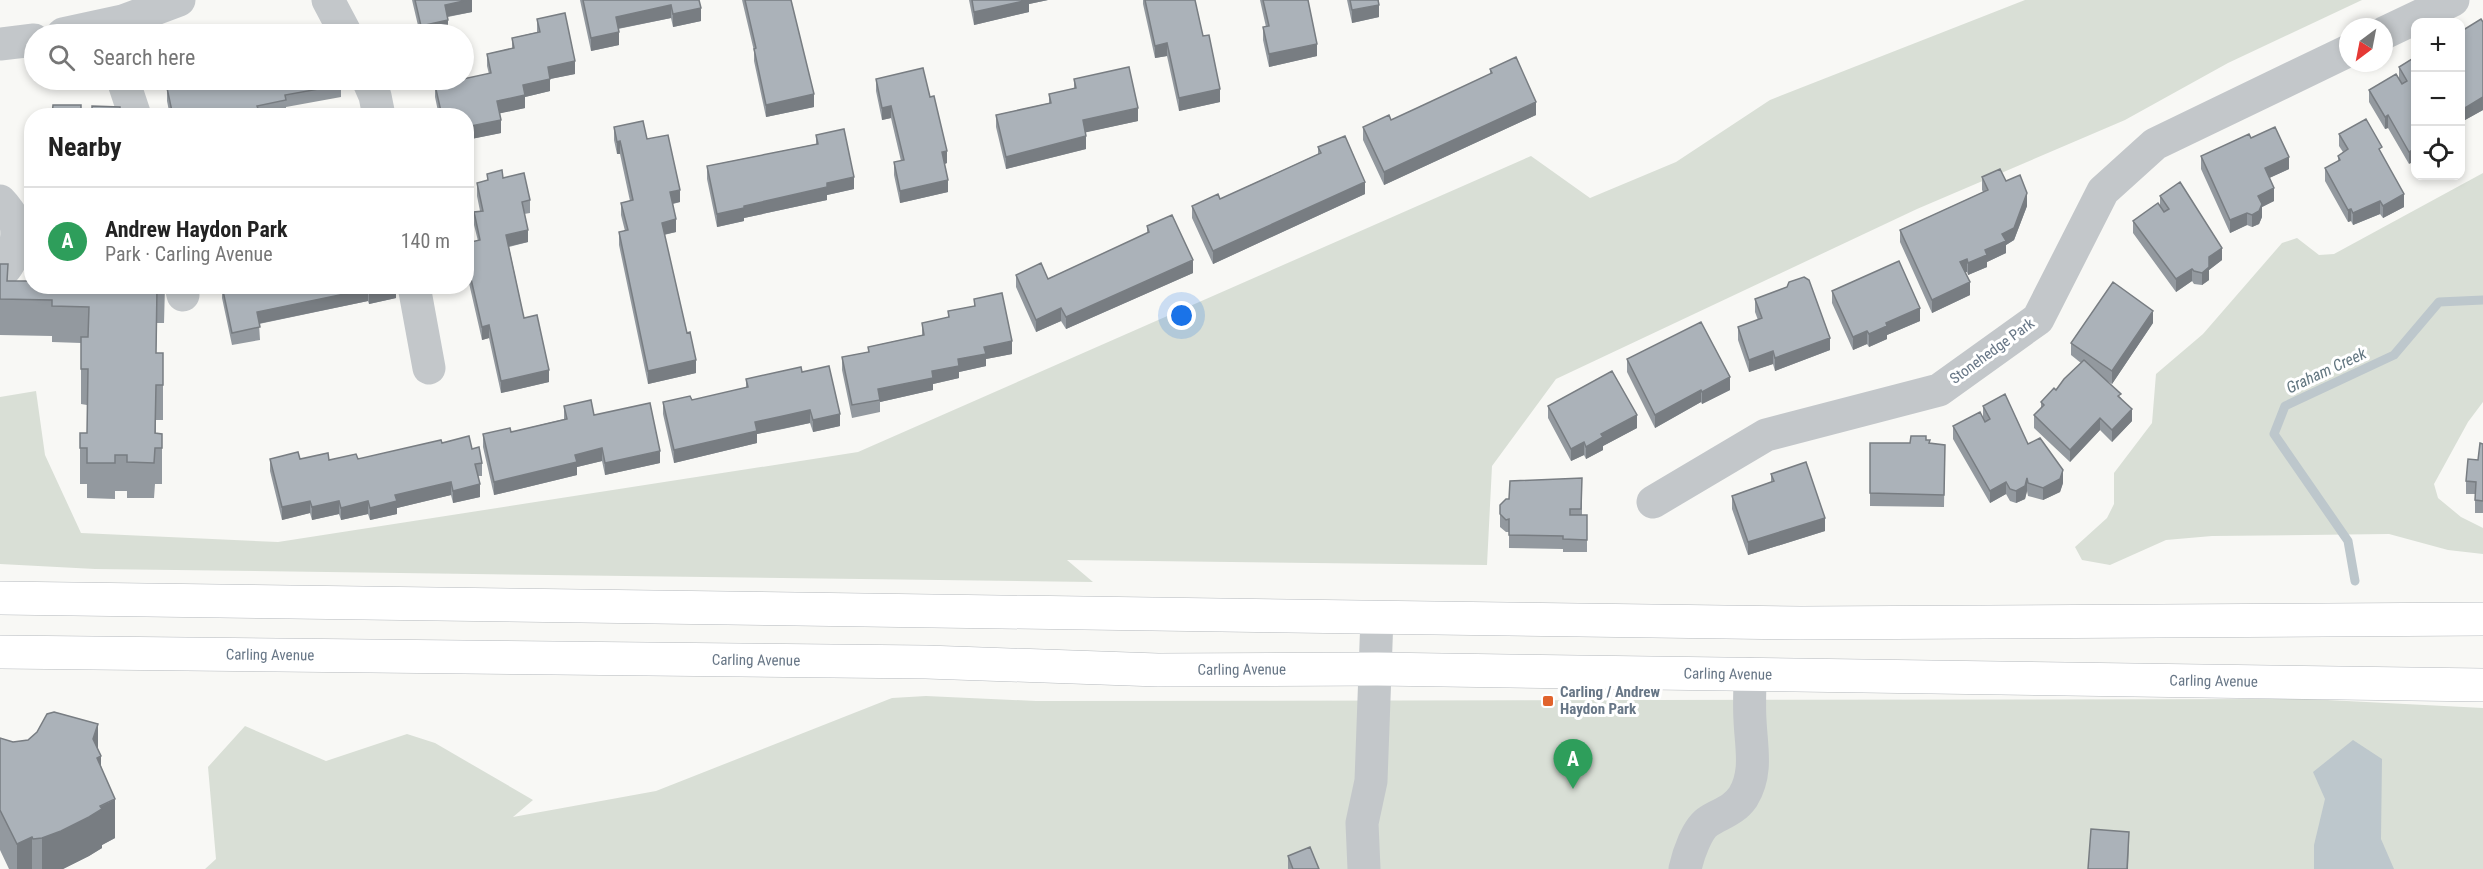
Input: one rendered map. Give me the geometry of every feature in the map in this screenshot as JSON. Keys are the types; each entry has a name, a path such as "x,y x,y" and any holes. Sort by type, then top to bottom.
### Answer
{"main road":[{"path":"0,598 1802,623 2483,620"},
{"name":"Carling Avenue","path":"0,652 926,663 1158,670 1377,669 2483,685"}],"street":[{"path":"102,24 179,0"},
{"path":"328,0 340,24"},
{"path":"2393,29 2453,0"},
{"path":"0,44 24,41"},
{"name":"Stonehedge Park","path":"1653,502 1767,435 1939,390 2038,320 2103,191 2155,144 2339,55"},
{"path":"126,90 132,108"},
{"path":"372,90 377,108"},
{"path":"0,201 16,225 14,254 5,270 0,273"},
{"path":"415,294 429,368"},
{"path":"1364,869 1362,823 1371,781 1377,669 1377,617"},
{"path":"1685,869 1690,849 1707,821 1727,813 1743,797 1751,777 1754,750 1749,720 1750,674"}],"shaded area":[{"path":"2025,0 2362,0 2228,63 2125,120 1917,209 1556,379 1492,466 1487,565 1067,560 1093,582 95,569 0,564 0,397 36,391 45,455 81,533 278,542 858,452 1531,156 1590,198 1676,162 1770,100"},
{"path":"2483,173 2483,402 2468,422 2434,484 2438,498 2461,517 2483,528 2483,554 2448,550 2389,534 2212,536 2166,540 2110,565 2082,560 2075,547 2107,518 2114,504 2114,473 2152,423 2156,374 2203,334 2282,243 2297,238 2319,255 2334,254"},
{"path":"926,696 1036,701 2308,699 2483,708 2483,869 205,869 216,859 208,767 245,726 326,761 407,734 435,743 533,800 513,817 656,791 892,698"},
{"path":"2353,740 2382,759 2381,839 2394,869 2314,869 2314,845 2325,799 2313,772"}],"building":[{"path":"415,0 468,0 445,5 448,20 421,24"},
{"path":"583,0 699,0 701,8 673,14 671,5 616,17 619,32 591,38"},
{"path":"745,0 791,0 814,94 766,105"},
{"path":"972,0 1028,0 974,12"},
{"path":"1145,0 1195,0 1203,36 1209,35 1220,89 1179,98 1167,43 1155,46"},
{"path":"1263,0 1308,0 1317,44 1269,54 1263,27 1269,26"},
{"path":"1350,0 1378,0 1379,5 1352,10"},
{"path":"565,13 575,61 548,67 550,79 523,85 525,95 497,101 501,120 474,125 474,108 440,108 436,90 474,90 474,77 491,73 487,54 514,48 512,38 540,32 537,19"},
{"path":"2481,19 2483,22 2483,97 2465,108 2465,72 2465,29"},
{"path":"1516,57 1536,102 1384,172 1363,127 1389,115 1391,120 1492,73 1490,69"},
{"path":"2411,60 2411,151 2409,152 2388,115 2385,117 2369,90 2396,74 2402,84 2407,81 2399,67"},
{"path":"1129,67 1138,108 1083,120 1086,136 1006,157 996,115 1051,103 1049,94 1076,88 1074,79"},
{"path":"923,68 930,97 934,96 947,151 942,152 948,180 900,191 894,162 904,160 891,106 882,108 876,79"},
{"path":"167,90 313,90 285,95 286,100 257,106 258,108 171,108"},
{"path":"53,105 81,105 81,108 53,108"},
{"path":"92,106 120,107 92,108"},
{"path":"2366,119 2382,147 2379,149 2404,194 2383,206 2380,201 2353,213 2351,209 2348,210 2325,168 2340,160 2338,156 2348,149 2339,134"},
{"path":"643,121 647,139 668,135 680,190 670,192 676,219 662,223 687,333 690,332 696,360 648,371 619,232 628,230 621,203 633,200 620,141 617,142 614,127"},
{"path":"2275,127 2289,157 2265,168 2274,188 2258,196 2262,204 2259,211 2230,220 2201,156 2249,134 2251,138"},
{"path":"844,129 854,177 827,183 827,187 717,214 707,166 818,144 816,135"},
{"path":"1345,136 1365,182 1213,251 1192,206 1218,194 1220,199 1321,153 1318,147"},
{"path":"2000,169 2006,181 2020,175 2027,193 2014,228 2002,234 2006,241 1985,250 1987,255 1968,263 1967,259 1960,262 1970,282 1932,300 1900,230 1988,190 1982,177"},
{"path":"502,170 503,178 524,173 530,200 522,202 528,230 506,235 524,318 537,315 549,370 501,381 489,325 482,327 474,292 474,241 480,240 474,212 483,211 477,183 488,180 487,174"},
{"path":"2180,182 2222,248 2209,257 2209,267 2202,273 2192,269 2176,279 2133,221 2158,203 2164,212 2169,209 2160,196"},
{"path":"1172,215 1193,260 1066,317 1061,308 1036,320 1016,275 1041,263 1048,279 1149,232 1147,226"},
{"path":"1899,261 1920,308 1886,323 1887,326 1869,334 1867,331 1853,337 1832,291"},
{"path":"0,264 8,264 7,281 24,281 24,294 157,294 156,353 163,353 163,385 156,385 155,433 162,434 162,448 155,448 154,463 127,462 127,455 115,455 115,463 87,463 87,448 80,448 80,433 87,433 88,369 81,369 81,337 88,337 89,307 52,306 52,300 0,299"},
{"path":"1804,277 1809,280 1830,338 1775,358 1773,351 1749,360 1738,327 1762,318 1755,299 1787,287 1789,282"},
{"path":"2113,282 2153,311 2112,371 2071,343"},
{"path":"1002,293 1012,341 984,347 986,354 958,359 959,366 932,371 933,378 878,389 880,400 852,405 842,357 869,352 868,347 924,335 922,323 949,317 948,311 975,306 974,299"},
{"path":"224,294 344,294 257,312 260,327 232,333"},
{"path":"1701,322 1730,377 1655,415 1627,359"},
{"path":"2084,360 2121,394 2118,396 2132,409 2112,430 2100,418 2070,450 2034,415 2044,405 2041,402 2054,388 2056,390"},
{"path":"829,366 840,414 813,420 810,410 755,422 757,431 674,450 663,402 690,396 692,400 748,387 746,379 801,367 802,372"},
{"path":"1612,371 1637,415 1601,434 1603,437 1586,447 1584,442 1571,449 1548,406"},
{"path":"2005,394 2028,444 2040,438 2063,470 2060,479 2043,488 2028,483 2027,478 2025,486 2016,491 2010,489 2006,482 1990,491 1953,426 1980,412 1985,422 1990,419 1983,406"},
{"path":"591,400 594,415 650,403 660,451 605,463 602,448 575,455 577,462 494,482 483,434 510,428 511,432 567,419 564,406"},
{"path":"469,436 472,449 479,447 482,463 475,464 480,484 453,491 451,482 395,495 397,501 370,508 368,501 341,508 339,501 312,507 310,501 282,507 270,459 298,452 300,459 328,453 329,460 356,454 358,459"},
{"path":"1911,436 1926,436 1926,440 1930,440 1929,443 1945,445 1944,495 1870,493 1870,443 1910,443"},
{"path":"2480,443 2483,444 2483,501 2475,500 2476,482 2466,481 2468,459 2478,460"},
{"path":"1806,462 1825,518 1748,542 1732,496 1774,481 1771,474"},
{"path":"1582,478 1581,509 1570,509 1570,515 1587,515 1587,540 1563,539 1563,536 1509,535 1509,519 1506,520 1500,514 1500,505 1509,499 1510,481"},
{"path":"54,712 98,724 93,739 101,756 97,758 115,799 100,806 102,809 89,817 61,831 42,838 33,839 32,837 17,844 0,810 0,738 13,742 28,740 37,732 47,714"},
{"path":"2091,829 2129,832 2127,869 2088,869"},
{"path":"1310,847 1319,869 1293,869 1288,856"}],"waterway":[{"name":"Graham Creek","path":"2355,581 2348,541 2274,434 2285,406 2394,355 2439,302 2483,300"}],"place":[{"name":"Carling / Andrew Haydon Park","path":"1548,701"},
{"name":"Andrew Haydon Park","path":"1573,789"}]}
